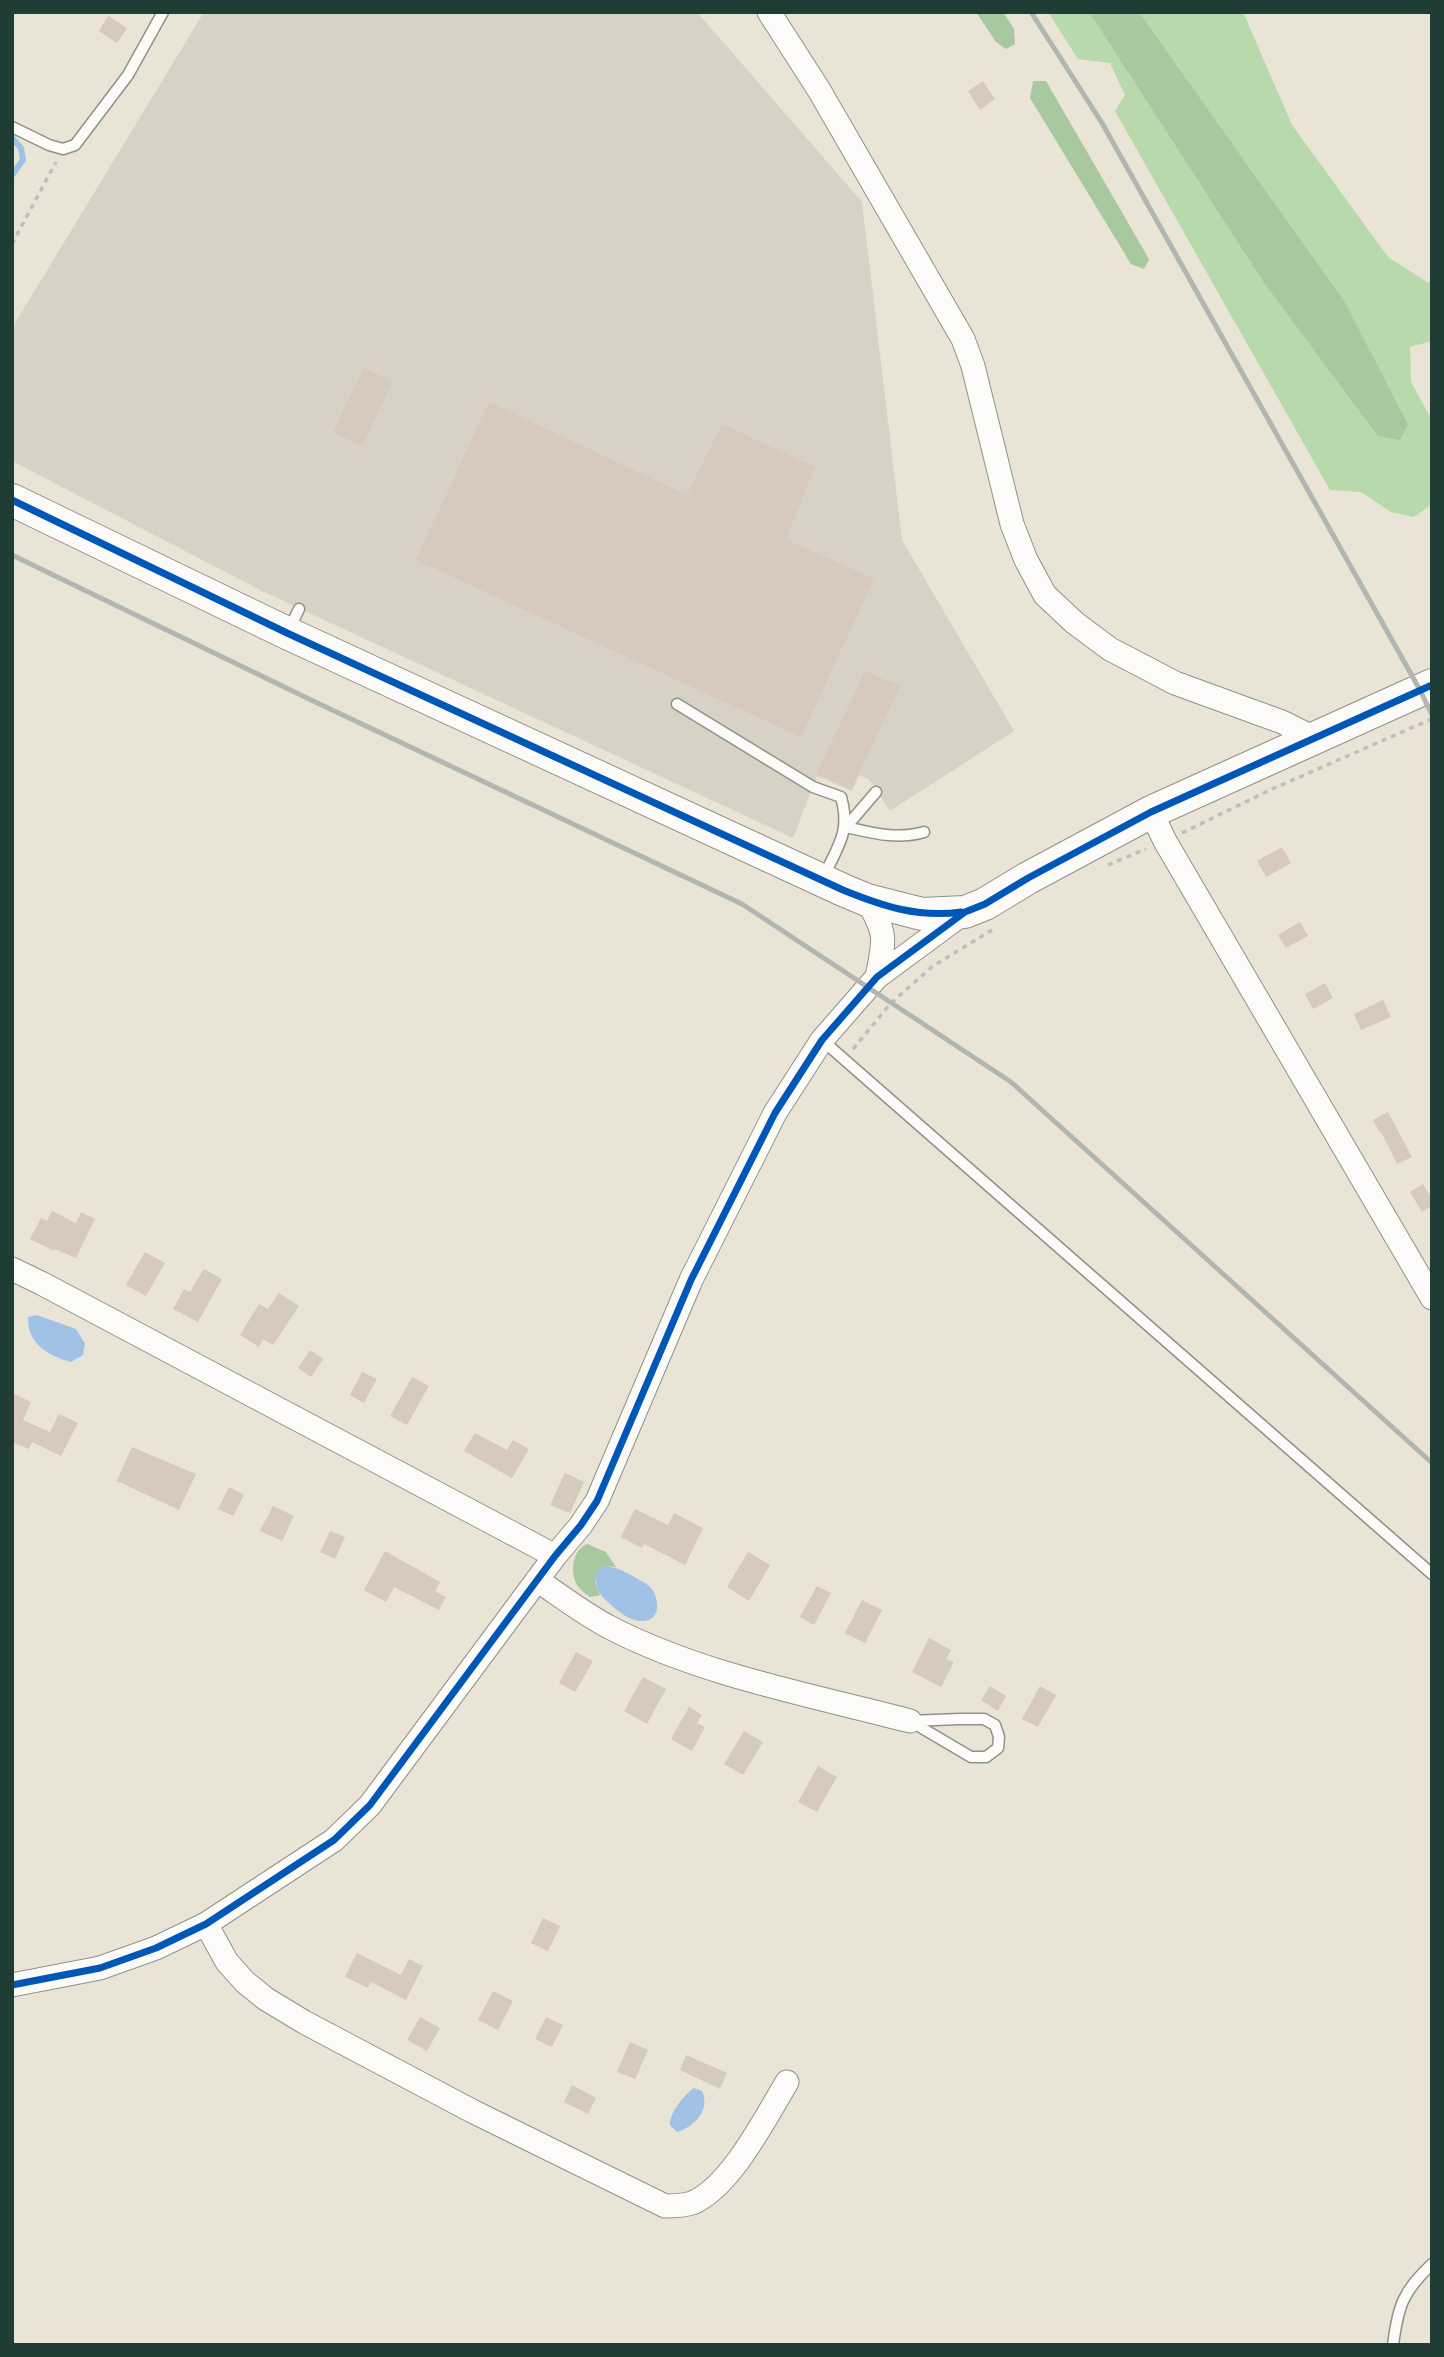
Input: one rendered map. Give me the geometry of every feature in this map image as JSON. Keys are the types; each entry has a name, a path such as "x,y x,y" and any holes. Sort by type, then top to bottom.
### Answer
{"street":[{"path":"769,12 819,90 962,339 973,366 1012,524 1026,560 1045,595 1075,623 1110,649 1175,683 1282,722 1314,737"},
{"path":"12,500 293,621 867,900 922,914 965,912"},
{"path":"12,1985 100,1968 156,1948 206,1924 334,1840 370,1805 597,1501 691,1280 775,1114 822,1040 877,977 965,912 985,904 1151,812 1432,685"},
{"path":"1151,812 1165,841 1432,1298"},
{"path":"867,900 881,925 883,944 877,977"},
{"path":"12,1269 555,1556"},
{"path":"537,1580 608,1627 648,1644 739,1678 910,1721"},
{"path":"206,1924 227,1962 245,1982 266,1999 472,2111 665,2206 694,2202 719,2184 749,2144 787,2082"}],"lane":[{"path":"12,127 63,149 75,145 128,75 163,12"},
{"path":"677,704 813,787 841,797 846,813 846,827"},
{"path":"822,880 846,827 876,792"},
{"path":"846,827 891,836 924,832"},
{"path":"822,1040 1432,1574"},
{"path":"984,1720 995,1725 999,1737 998,1748 986,1757 971,1757 910,1721 984,1720"},
{"path":"1393,2345 1402,2299 1413,2281 1432,2264"}],"path":[{"path":"12,244 63,149"},
{"path":"1104,867 1432,719"},
{"path":"845,1059 891,1003 933,966 1000,925"}],"shaded area":[{"path":"204,12 697,12 862,202 902,540 1014,731 890,811 869,779 859,775 852,791 817,776 793,838 262,591 12,461 12,328"}],"green space":[{"path":"976,12 1003,12 1014,29 1015,44 1006,49 996,42"},
{"path":"1048,12 1089,12 1262,280 1408,424 1345,302 1139,12 1243,12 1292,125 1388,257 1427,282 1432,281 1432,341 1410,347 1411,382 1432,420 1432,504 1414,517 1391,512 1361,492 1330,490 1115,111 1125,95 1110,63 1078,59"},
{"path":"1089,12 1139,12 1345,302 1408,424 1400,440 1378,436 1262,280"},
{"path":"1033,81 1046,81 1149,259 1144,269 1131,264 1030,98"},
{"path":"587,1544 606,1552 616,1567 605,1566 595,1582 600,1595 590,1597 577,1585 573,1568 575,1556"}],"water":[{"path":"37,1315 76,1329 85,1344 83,1355 71,1362 40,1347 31,1334 28,1317"},
{"path":"605,1566 625,1572 650,1587 657,1601 654,1617 644,1621 634,1620 606,1600 596,1581 597,1571"},
{"path":"694,2088 702,2091 703,2111 695,2122 677,2132 670,2125 672,2115"}],"building":[{"path":"108,16 127,28 117,43 99,31"},
{"path":"983,81 995,99 980,110 968,91"},
{"path":"364,368 393,381 362,446 333,432"},
{"path":"489,402 687,495 722,424 815,467 786,539 874,579 801,737 416,560"},
{"path":"865,671 900,686 851,790 817,773"},
{"path":"1282,847 1291,863 1266,877 1257,861"},
{"path":"1300,922 1308,936 1286,948 1278,935"},
{"path":"1325,983 1333,998 1313,1009 1305,994"},
{"path":"1383,1000 1391,1017 1361,1030 1354,1014"},
{"path":"1388,1112 1412,1157 1397,1164 1373,1120"},
{"path":"1423,1184 1432,1199 1432,1206 1422,1212 1410,1192"},
{"path":"52,1211 76,1223 81,1212 95,1219 76,1258 30,1239 41,1218 47,1221"},
{"path":"145,1252 165,1263 146,1296 126,1285"},
{"path":"204,1269 222,1279 198,1322 173,1309 184,1289 190,1292"},
{"path":"279,1293 299,1306 273,1345 263,1339 259,1347 240,1335 259,1304 268,1309"},
{"path":"310,1350 323,1359 311,1377 298,1368"},
{"path":"362,1372 377,1379 364,1403 350,1395"},
{"path":"412,1377 429,1386 407,1425 390,1416"},
{"path":"12,1393 31,1402 23,1420 50,1432 59,1414 78,1423 61,1456 32,1442 29,1449 12,1442"},
{"path":"475,1433 507,1450 513,1440 529,1449 512,1478 464,1451"},
{"path":"132,1447 196,1474 179,1510 117,1481"},
{"path":"565,1473 584,1482 570,1513 550,1505"},
{"path":"229,1487 244,1495 233,1516 218,1509"},
{"path":"273,1506 294,1516 282,1541 260,1531"},
{"path":"635,1509 668,1525 674,1513 703,1528 685,1565 644,1544 642,1548 621,1537"},
{"path":"330,1531 345,1537 335,1559 320,1552"},
{"path":"385,1551 440,1582 435,1591 446,1597 439,1610 394,1587 386,1602 364,1590"},
{"path":"748,1552 770,1565 749,1601 727,1587"},
{"path":"817,1586 831,1593 814,1625 800,1617"},
{"path":"862,1600 882,1610 865,1643 845,1633"},
{"path":"929,1638 951,1650 946,1659 954,1662 941,1687 912,1672"},
{"path":"576,1652 593,1661 575,1692 559,1683"},
{"path":"643,1677 666,1689 647,1724 624,1711"},
{"path":"990,1686 1006,1696 998,1711 981,1700"},
{"path":"1040,1686 1056,1695 1038,1727 1022,1719"},
{"path":"689,1707 702,1715 697,1723 705,1727 692,1751 671,1739"},
{"path":"744,1731 763,1742 743,1775 724,1764"},
{"path":"818,1766 837,1777 817,1812 798,1802"},
{"path":"543,1918 560,1926 548,1951 531,1943"},
{"path":"357,1953 401,1975 409,1959 423,1966 406,2000 371,1982 368,1988 345,1977"},
{"path":"493,1991 513,2001 498,2030 478,2020"},
{"path":"420,2017 440,2028 427,2051 407,2040"},
{"path":"546,2017 563,2025 552,2047 535,2039"},
{"path":"630,2042 648,2050 635,2079 617,2072"},
{"path":"686,2055 727,2073 720,2089 680,2070"},
{"path":"572,2085 596,2098 588,2114 564,2102"}],"waterway":[{"path":"12,138 21,148 23,160 12,175"}],"railway":[{"path":"1031,12 1102,123 1432,715"},
{"path":"12,555 742,904 1011,1082 1432,1463"}],"cycle path":[{"path":"12,500 287,633 843,890 915,912 961,912"},
{"path":"12,1985 100,1968 156,1948 206,1924 334,1840 370,1805 597,1501 691,1280 775,1113 822,1040 877,977 965,912 985,904 1151,812 1432,685"}]}
